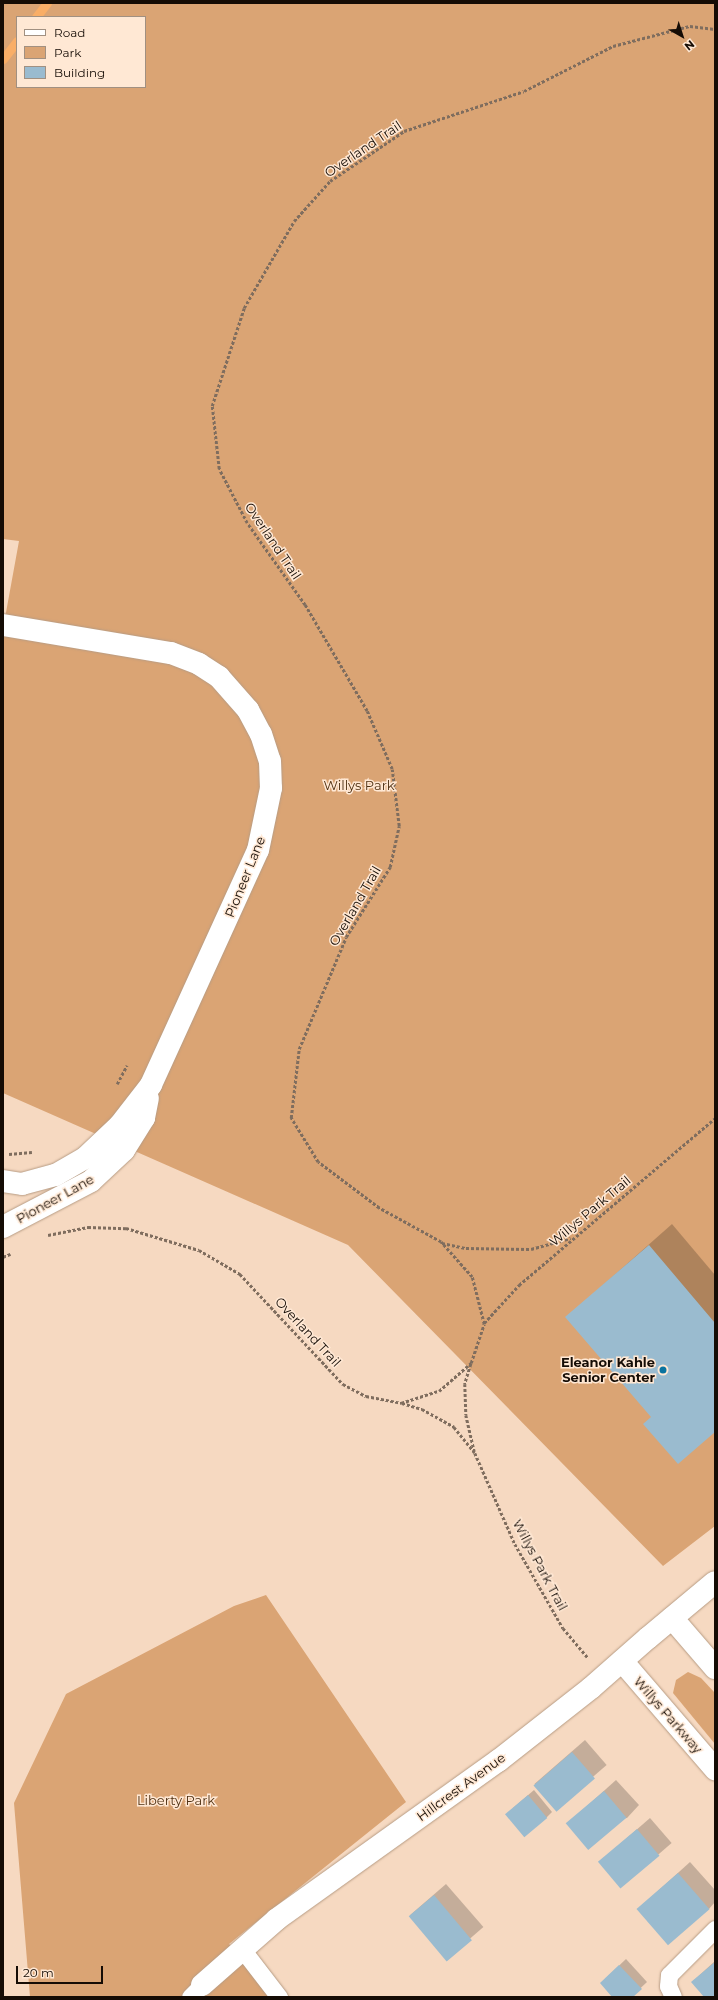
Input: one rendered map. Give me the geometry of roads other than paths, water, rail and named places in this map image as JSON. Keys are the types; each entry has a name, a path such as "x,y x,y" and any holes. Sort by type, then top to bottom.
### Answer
{"street":[{"name":"Pioneer Lane","path":"3,625 171,653 199,664 219,677 248,710 261,734 268,754 272,788 258,850 151,1085 144,1118 124,1150 91,1182 3,1228"},
{"name":"Pioneer Lane","path":"3,1181 22,1184 48,1177 85,1158 120,1125 151,1085"},
{"name":"Hillcrest Avenue","path":"196,1991 276,1919 498,1762 604,1676 715,1582"},
{"path":"672,1618 715,1668"},
{"name":"Willys Parkway","path":"622,1661 715,1768"}],"lane":[{"path":"673,1997 668,1986 669,1975 715,1929"},
{"path":"242,1949 278,1997"}],"waterway":[{"path":"37,16 47,3"},
{"path":"3,59 16,42"}],"place":[{"name":"Eleanor Kahle Senior Center","path":"663,1370"}],"park label":[{"name":"Willys Park","path":"359,785"},
{"name":"Liberty Park","path":"176,1800"}]}
